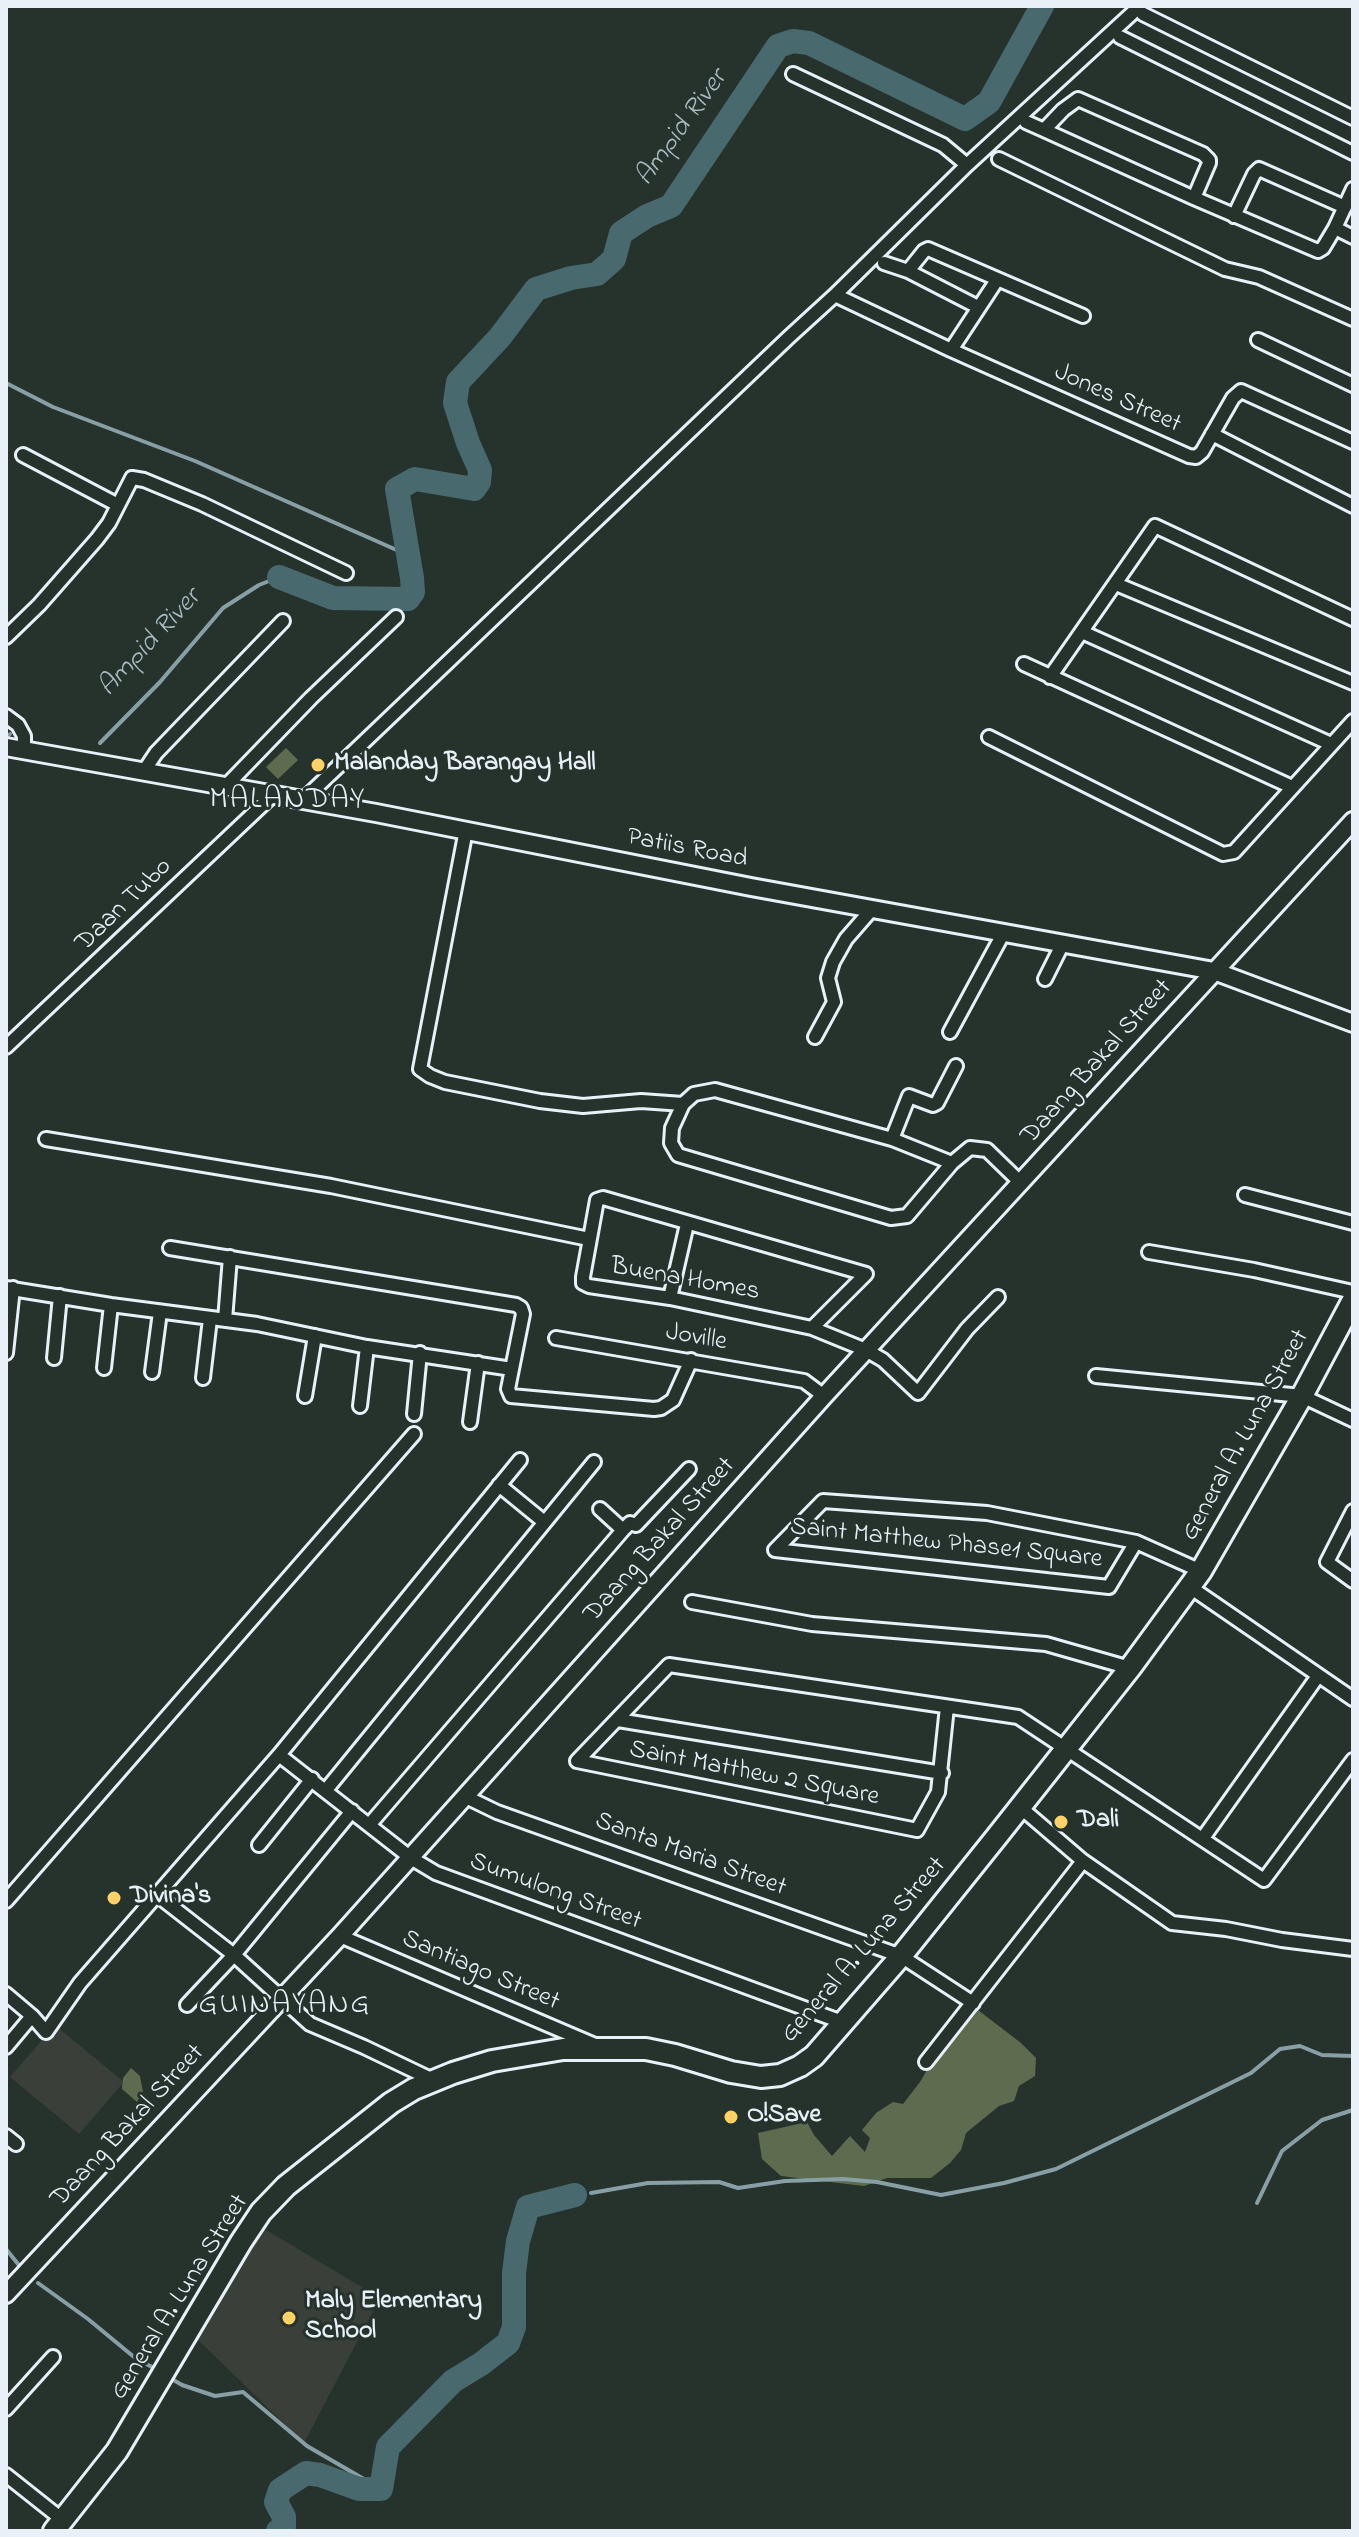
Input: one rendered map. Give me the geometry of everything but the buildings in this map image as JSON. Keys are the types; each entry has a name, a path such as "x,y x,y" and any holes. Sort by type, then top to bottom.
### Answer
{"main road":[{"name":"General A. Luna Street","path":"59,2526 117,2451 241,2242 273,2199 367,2120 414,2089 492,2061 535,2052 646,2049 761,2077 780,2075 814,2056 901,1956 1130,1668 1195,1579 1302,1396 1353,1300"}],"street":[{"path":"303,800 835,295 967,165 1141,10 1353,118"},
{"path":"1120,37 1353,153"},
{"path":"793,74 943,145 967,165"},
{"path":"1044,130 1078,99 1203,154 1209,163 1194,198"},
{"path":"1026,122 1318,251 1335,228 1353,189"},
{"path":"999,159 1225,269 1259,277 1353,319"},
{"path":"1234,216 1259,169 1345,207"},
{"path":"1335,228 1353,237"},
{"path":"908,271 928,249 1083,316"},
{"path":"884,263 908,271 978,307"},
{"path":"951,350 997,280"},
{"name":"Jones Street","path":"835,295 1189,456 1196,457 1202,452 1233,398 1241,391 1353,442"},
{"path":"1258,340 1353,385"},
{"path":"1212,434 1353,506"},
{"path":"23,455 118,505"},
{"path":"6,637 39,605 97,539 109,523 130,480 144,480 202,504 346,573"},
{"path":"1050,677 1155,526 1353,619"},
{"path":"1116,584 1353,683"},
{"path":"226,786 311,698 396,617"},
{"path":"144,771 156,753 283,621"},
{"path":"1082,632 1331,744"},
{"path":"1024,664 1292,787"},
{"path":"6,716 18,725 24,736 24,750"},
{"path":"989,737 1223,854 1234,852 1353,721"},
{"name":"Patiis Road","path":"6,747 274,794 721,882 1214,971 1353,1023"},
{"name":"Daan Tubo","path":"6,1047 274,794"},
{"name":"Daang Bakal Street","path":"10,2289 340,1936 824,1396 1353,821"},
{"path":"466,830 420,1069 445,1082 540,1101 583,1106 641,1101 683,1104"},
{"path":"815,1037 834,1002 828,978 833,962 846,939 873,908"},
{"path":"950,1032 1004,932"},
{"path":"1045,979 1063,943"},
{"path":"892,1139 909,1096 933,1105 937,1103 956,1066"},
{"path":"952,1163 892,1139 715,1090 694,1094 683,1104 672,1128 671,1143 678,1155 891,1218 907,1216 952,1163 970,1148 987,1150 1021,1183"},
{"path":"46,1139 331,1186 589,1239"},
{"path":"1245,1195 1353,1223"},
{"name":"Buena Homes","path":"687,1224 603,1198 597,1200 583,1283 812,1328 883,1360 918,1393 967,1329 998,1297"},
{"path":"670,1298 687,1224 866,1274 812,1328"},
{"path":"170,1248 516,1305 523,1314 508,1389 511,1396 654,1409 673,1400 691,1360"},
{"path":"1149,1252 1254,1270 1353,1292"},
{"path":"225,1320 230,1257"},
{"path":"6,1353 9,1288 225,1320 367,1347 512,1369"},
{"path":"54,1358 60,1296"},
{"path":"104,1368 111,1305"},
{"path":"152,1372 160,1312"},
{"path":"203,1378 210,1319"},
{"path":"305,1396 315,1336"},
{"name":"Joville","path":"556,1338 804,1381 824,1396"},
{"path":"360,1406 367,1347"},
{"path":"414,1414 420,1353"},
{"path":"470,1422 478,1363"},
{"path":"1096,1376 1302,1396 1353,1420"},
{"path":"6,1901 414,1434"},
{"path":"6,1994 46,2032 80,1983 279,1755 520,1460"},
{"path":"326,1790 594,1462"},
{"path":"370,1824 623,1530 630,1523 636,1525 689,1469"},
{"path":"499,1485 543,1521"},
{"name":"Saint Matthew Phase1 Square","path":"1136,1542 1109,1587 775,1550 823,1501 987,1513 1136,1542 1195,1579 1318,1676 1353,1699"},
{"path":"600,1509 623,1530"},
{"path":"1353,1511 1327,1562 1353,1581"},
{"path":"692,1602 812,1624 1046,1644 1130,1668"},
{"name":"Saint Matthew 2 Square","path":"947,1707 938,1792 917,1830 577,1761 669,1665 1018,1717 1264,1880 1353,1760"},
{"path":"1203,1838 1318,1676"},
{"name":"Saint Matthew 2 Square","path":"618,1720 942,1773"},
{"name":"Sumulong Street","path":"279,1755 411,1858 436,1873 842,2022"},
{"path":"259,1845 312,1779"},
{"name":"Santa Maria Street","path":"464,1796 497,1812 901,1956 973,2003"},
{"path":"1020,1807 1083,1861 1172,1923 1353,1949"},
{"path":"187,2005 234,1955 352,1811"},
{"path":"926,2062 1083,1861"},
{"path":"157,1895 234,1955 310,2024 433,2080"},
{"name":"Santiago Street","path":"340,1936 602,2048"},
{"path":"6,2047 32,2016"},
{"path":"6,2409 53,2357"},
{"path":"6,2475 59,2526"}],"shaded area":[{"path":"55,2025 124,2082 79,2134 10,2077"},
{"name":"Maly Elementary School","path":"263,2228 380,2298 304,2443 196,2338"}],"green space":[{"path":"286,748 298,760 278,779 266,767"},
{"path":"974,2007 1036,2058 1035,2076 1019,2086 1014,2101 999,2106 966,2133 961,2150 931,2178 887,2178 864,2186 781,2176 762,2159 758,2133 807,2122 832,2156 850,2136 865,2152 870,2138 862,2130 876,2113 893,2102 903,2104"},
{"path":"131,2068 140,2076 143,2092 137,2102 122,2089 123,2078"}],"waterway":[{"name":"Ampid River","path":"279,577 333,598 408,599 413,592 412,578 397,489 415,479 474,489 479,482 480,470 455,403 458,382 500,337 536,289 597,274 614,259 621,233 647,216 671,206 778,46 793,41 809,43 965,119 989,102 1042,6"},
{"path":"6,383 53,407 195,461 408,555"},
{"name":"Ampid River","path":"100,743 160,682 223,608 259,585 279,577"},
{"path":"6,737 10,734"},
{"path":"591,2193 648,2183 719,2182 738,2188 785,2181 843,2179 877,2182 941,2195 1056,2169 1251,2073 1280,2049 1300,2046 1322,2055 1353,2056"},
{"path":"1257,2203 1282,2151 1322,2120 1353,2110"},
{"path":"278,2531 284,2526 284,2517 276,2502 280,2490 306,2473 359,2489 381,2489 388,2447 453,2381 508,2343 514,2327 514,2273 518,2241 528,2207 575,2195"},
{"path":"6,2249 22,2269"},
{"path":"38,2283 134,2357 159,2371"},
{"path":"170,2378 215,2396 243,2392 307,2446 381,2489"}],"place":[{"name":"Malanday Barangay Hall","path":"318,765"},
{"name":"Dali","path":"1061,1822"},
{"name":"Divina's","path":"114,1898"},
{"name":"O!Save","path":"731,2117"},
{"name":"Maly Elementary School","path":"289,2318"}],"district":[{"name":"MALANDAY","path":"288,802"},
{"name":"GUINAYANG","path":"285,2007"}]}
